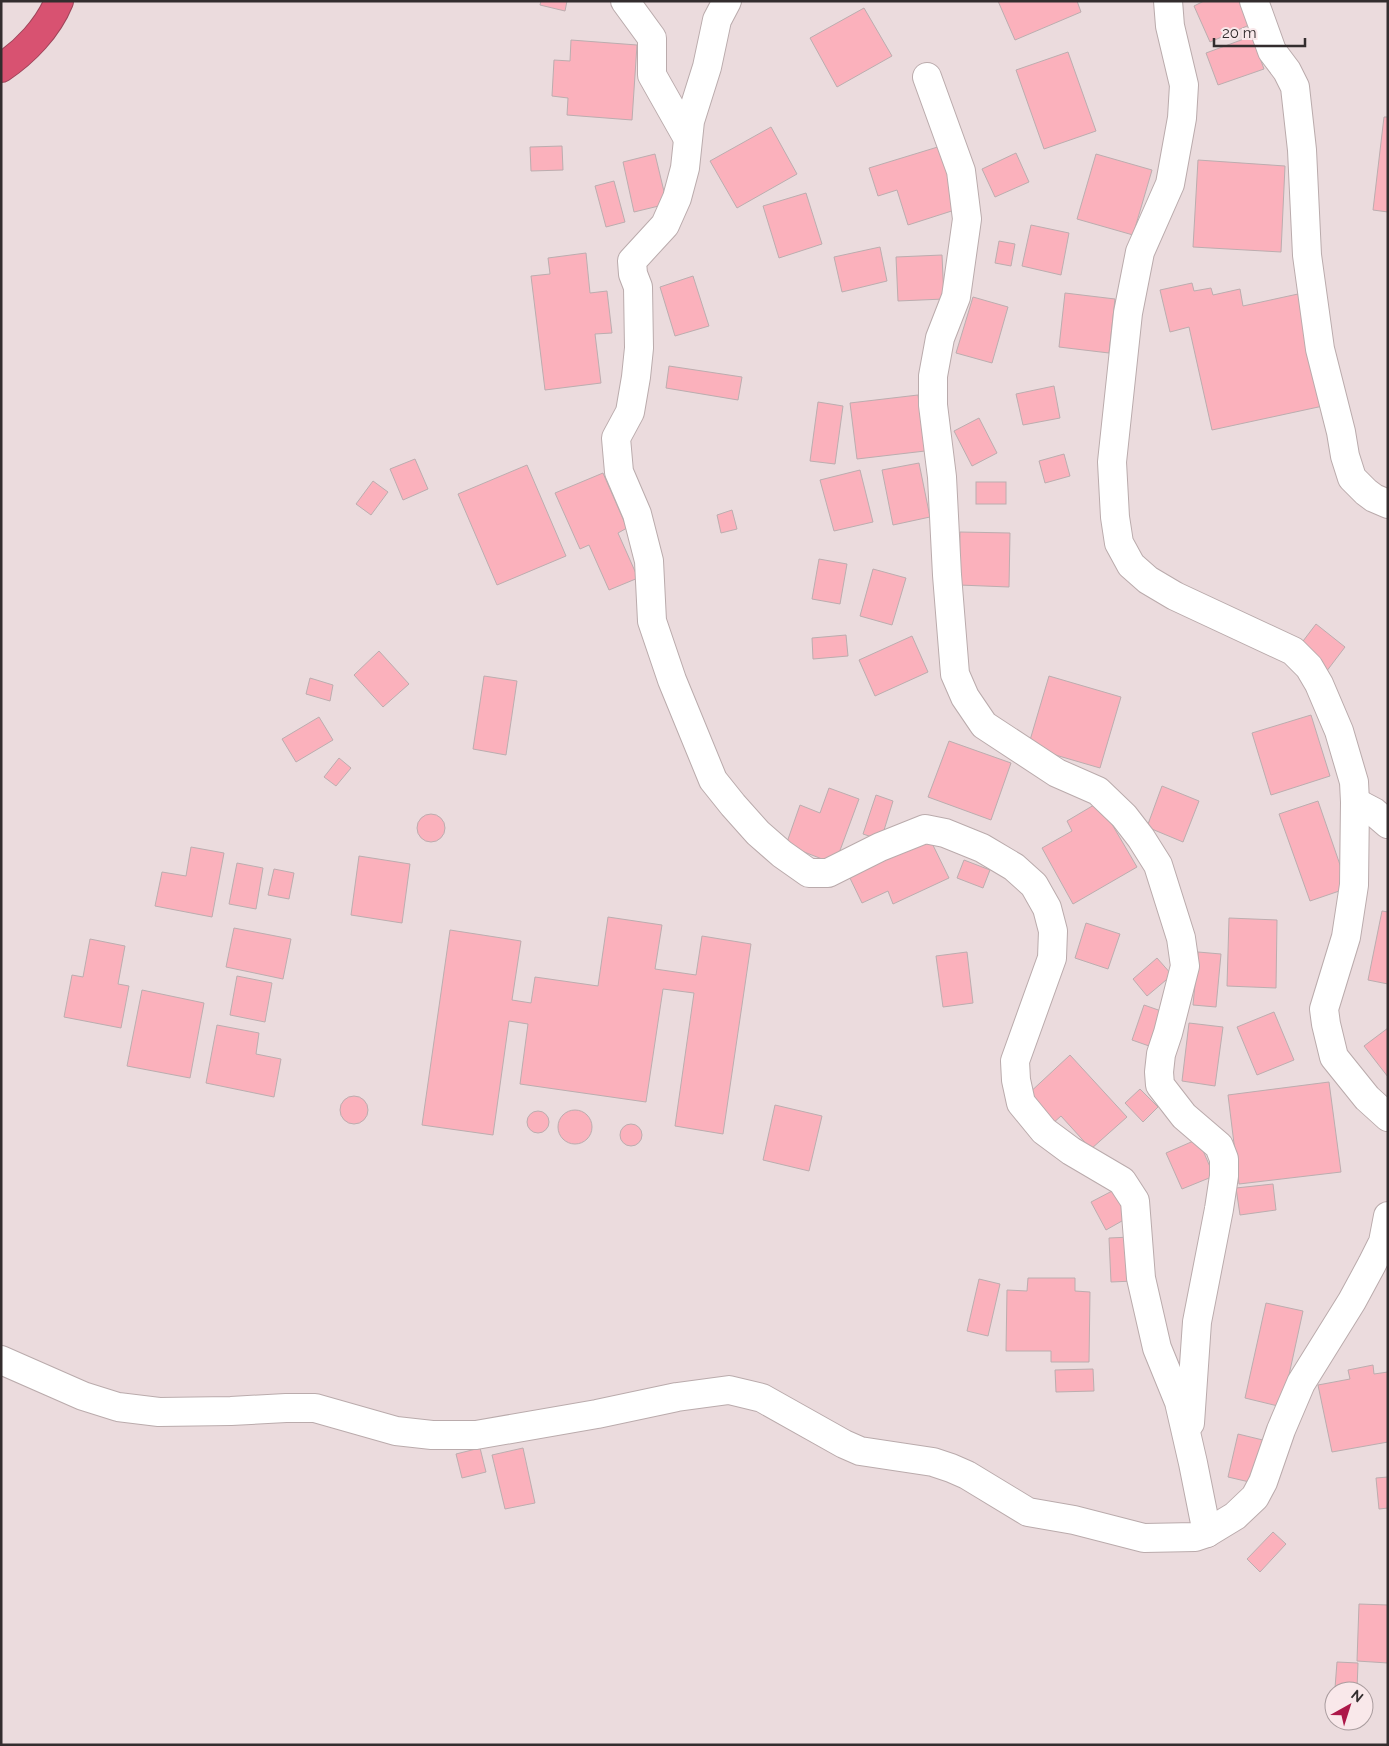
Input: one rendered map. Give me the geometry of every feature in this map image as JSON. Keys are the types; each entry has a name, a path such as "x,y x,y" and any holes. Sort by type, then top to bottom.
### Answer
{"highway":[{"path":"1,68 13,60 42,30 59,1"}],"street":[{"path":"625,1 652,38 652,75 688,136"},
{"path":"727,1 717,20 707,67 690,121 685,168 677,198 665,225 632,261 633,274 638,287 639,348 630,412 616,438 619,472 637,514 649,561 652,621 672,680 713,780 758,833 782,854 809,873 828,873 880,847 925,829 945,833 982,848 1014,867 1034,885 1047,908 1053,931 1052,958 1015,1062 1016,1080 1021,1103 1044,1131 1122,1181 1135,1201 1141,1278 1157,1348 1179,1402 1207,1533"},
{"path":"1168,1 1170,26 1184,85 1182,118 1170,184 1140,252 1128,313 1112,462 1115,517 1119,543 1131,564 1148,580 1175,596 1292,651 1309,667 1319,684 1339,731 1354,782 1356,802 1354,885 1346,937 1324,1009 1334,1057 1367,1098 1388,1117"},
{"path":"1254,1 1272,51 1287,71 1295,88 1298,101 1307,255 1320,349 1341,432 1345,456 1352,478 1370,495 1388,504"},
{"path":"927,78 961,171 968,219 956,297 940,338 933,376 933,405 942,477 950,622 955,674 965,697 984,725 1057,773 1098,791 1124,816 1142,838 1158,865 1181,938 1185,966 1161,1054 1160,1085 1184,1116 1219,1146 1224,1159 1224,1176 1219,1209 1198,1322 1188,1442"},
{"path":"1356,802 1374,812 1388,824"},
{"path":"1,1360 82,1396 118,1407 159,1412 315,1408 396,1431 432,1436 476,1434 597,1414 677,1397 729,1390 762,1398 860,1451 933,1462 951,1468 967,1475 1028,1512 1074,1520 1144,1538 1195,1537 1207,1533 1235,1516 1255,1497 1263,1482 1281,1430 1301,1383 1352,1301 1383,1242 1388,1216"}],"building":[{"path":"541,1 567,1 565,11 540,5"},
{"path":"998,1 1077,1 1081,12 1015,40"},
{"path":"1204,1 1245,1 1254,23 1210,42 1194,6"},
{"path":"864,8 892,56 837,87 810,38"},
{"path":"1252,36 1264,69 1218,85 1206,53"},
{"path":"571,40 637,45 632,120 567,115 568,98 552,96 554,60 570,61"},
{"path":"1068,52 1096,131 1044,149 1016,70"},
{"path":"1384,117 1388,117 1388,212 1373,210"},
{"path":"771,127 797,174 737,208 710,161"},
{"path":"562,146 563,170 531,171 530,147"},
{"path":"941,146 961,208 908,225 897,190 878,196 869,168"},
{"path":"1016,153 1029,182 995,197 982,169"},
{"path":"655,154 667,204 634,212 623,162"},
{"path":"1096,154 1152,170 1133,235 1077,219"},
{"path":"1198,160 1285,166 1281,252 1193,247"},
{"path":"614,181 625,222 606,227 595,186"},
{"path":"806,193 822,244 779,258 763,206"},
{"path":"1031,225 1069,233 1061,275 1022,266"},
{"path":"999,241 1015,244 1011,266 995,263"},
{"path":"880,247 887,281 842,292 834,257"},
{"path":"586,253 590,293 607,291 612,333 595,334 601,383 545,390 531,276 550,274 548,258"},
{"path":"942,255 944,299 898,301 896,257"},
{"path":"693,276 709,326 675,336 660,287"},
{"path":"1192,283 1194,291 1211,288 1213,295 1240,289 1243,306 1298,294 1323,406 1212,430 1189,327 1170,332 1160,290"},
{"path":"1065,293 1115,299 1109,353 1059,347"},
{"path":"973,297 1008,307 992,363 956,353"},
{"path":"669,366 742,377 738,400 666,388"},
{"path":"1054,386 1060,418 1023,425 1016,394"},
{"path":"918,395 925,451 857,459 850,403"},
{"path":"818,402 843,406 835,464 810,461"},
{"path":"979,418 997,453 972,466 954,431"},
{"path":"1064,454 1070,476 1045,483 1039,461"},
{"path":"415,459 428,489 403,500 390,469"},
{"path":"919,463 930,517 893,525 882,470"},
{"path":"527,465 566,556 497,585 458,494"},
{"path":"860,470 873,522 834,531 820,480"},
{"path":"603,473 627,528 618,533 638,578 609,590 589,545 580,549 555,493"},
{"path":"373,481 388,492 371,515 356,504"},
{"path":"976,482 1006,482 1006,504 976,504"},
{"path":"732,510 737,529 721,533 717,515"},
{"path":"960,532 1010,533 1009,587 959,585"},
{"path":"819,559 847,564 840,604 812,599"},
{"path":"873,569 906,578 892,625 860,616"},
{"path":"1316,624 1345,647 1326,672 1297,649"},
{"path":"846,635 848,656 813,659 812,638"},
{"path":"912,636 928,672 875,696 859,660"},
{"path":"379,651 409,684 383,707 354,675"},
{"path":"484,676 517,681 506,755 473,749"},
{"path":"1049,676 1121,697 1100,768 1028,747"},
{"path":"310,678 333,685 330,701 306,694"},
{"path":"1311,715 1330,776 1271,795 1252,733"},
{"path":"319,717 333,740 296,762 282,739"},
{"path":"949,741 1011,763 991,820 928,797"},
{"path":"339,758 351,768 336,786 324,777"},
{"path":"1162,786 1199,801 1183,842 1147,827"},
{"path":"829,788 859,799 835,864 786,845 800,805 820,813"},
{"path":"876,795 893,801 881,840 863,834"},
{"path":"1318,801 1348,888 1310,901 1279,814"},
{"path":"1099,802 1137,867 1073,904 1042,848 1072,831 1067,821"},
{"path":"431,814 441,818 445,828 441,838 431,842 421,838 417,828 421,818"},
{"path":"929,837 949,878 893,904 888,891 862,903 848,874"},
{"path":"191,847 224,853 212,917 155,906 162,872 186,876"},
{"path":"359,856 410,864 402,923 351,915"},
{"path":"964,860 990,870 983,888 957,878"},
{"path":"237,863 263,868 256,909 229,904"},
{"path":"274,869 294,873 289,899 268,895"},
{"path":"1382,911 1388,912 1388,984 1368,980"},
{"path":"608,917 662,925 655,969 696,975 702,936 751,944 723,1134 675,1126 694,993 663,989 646,1102 520,1084 528,1024 509,1021 493,1135 422,1125 450,930 521,941 512,1000 531,1003 535,977 598,986"},
{"path":"1229,918 1277,920 1276,988 1227,986"},
{"path":"1086,923 1120,934 1108,969 1075,958"},
{"path":"234,928 291,939 283,979 226,967"},
{"path":"90,939 125,946 118,984 129,986 121,1028 64,1017 72,975 83,977"},
{"path":"967,952 973,1003 943,1007 936,956"},
{"path":"1198,952 1221,954 1216,1007 1193,1005"},
{"path":"1157,958 1172,975 1147,996 1133,979"},
{"path":"237,976 272,983 265,1022 230,1015"},
{"path":"142,990 204,1003 190,1078 127,1066"},
{"path":"1144,1005 1164,1012 1152,1047 1132,1040"},
{"path":"1274,1012 1294,1060 1257,1075 1237,1027"},
{"path":"1189,1023 1223,1027 1215,1086 1182,1081"},
{"path":"217,1025 259,1033 256,1054 281,1059 274,1097 206,1083"},
{"path":"1388,1028 1388,1077 1364,1046"},
{"path":"1070,1055 1127,1117 1091,1149 1061,1116 1052,1124 1026,1096"},
{"path":"1329,1082 1341,1172 1239,1184 1228,1095"},
{"path":"1140,1089 1158,1107 1143,1122 1125,1103"},
{"path":"354,1096 364,1100 368,1110 364,1120 354,1124 344,1120 340,1110 344,1100"},
{"path":"775,1105 822,1116 809,1171 763,1160"},
{"path":"575,1110 582,1111 587,1115 591,1120 591,1134 587,1139 582,1143 575,1144 568,1143 563,1139 559,1134 558,1127 559,1120 563,1115 568,1111"},
{"path":"538,1111 548,1118 549,1122 542,1132 538,1133 528,1126 527,1122 534,1112"},
{"path":"631,1124 641,1131 642,1135 635,1145 631,1146 621,1139 620,1135 627,1125"},
{"path":"1198,1139 1214,1176 1182,1189 1166,1153"},
{"path":"1273,1184 1276,1210 1240,1215 1236,1188"},
{"path":"1114,1190 1129,1217 1106,1230 1091,1202"},
{"path":"1131,1237 1134,1281 1111,1282 1109,1238"},
{"path":"1028,1278 1075,1278 1075,1291 1090,1292 1089,1362 1051,1362 1051,1351 1006,1351 1007,1290 1027,1291"},
{"path":"979,1279 1000,1284 988,1336 967,1331"},
{"path":"1266,1303 1303,1311 1282,1407 1245,1398"},
{"path":"1373,1365 1374,1374 1388,1372 1388,1442 1332,1452 1318,1385 1350,1379 1348,1370"},
{"path":"1093,1369 1094,1391 1056,1392 1055,1370"},
{"path":"1238,1434 1267,1441 1258,1484 1228,1477"},
{"path":"480,1448 486,1472 462,1478 456,1454"},
{"path":"523,1448 535,1503 505,1509 492,1455"},
{"path":"1388,1477 1388,1508 1379,1509 1376,1478"},
{"path":"1273,1532 1286,1544 1260,1572 1247,1559"},
{"path":"1359,1604 1388,1605 1388,1663 1357,1661"},
{"path":"1337,1662 1358,1663 1357,1681 1336,1681"}]}
